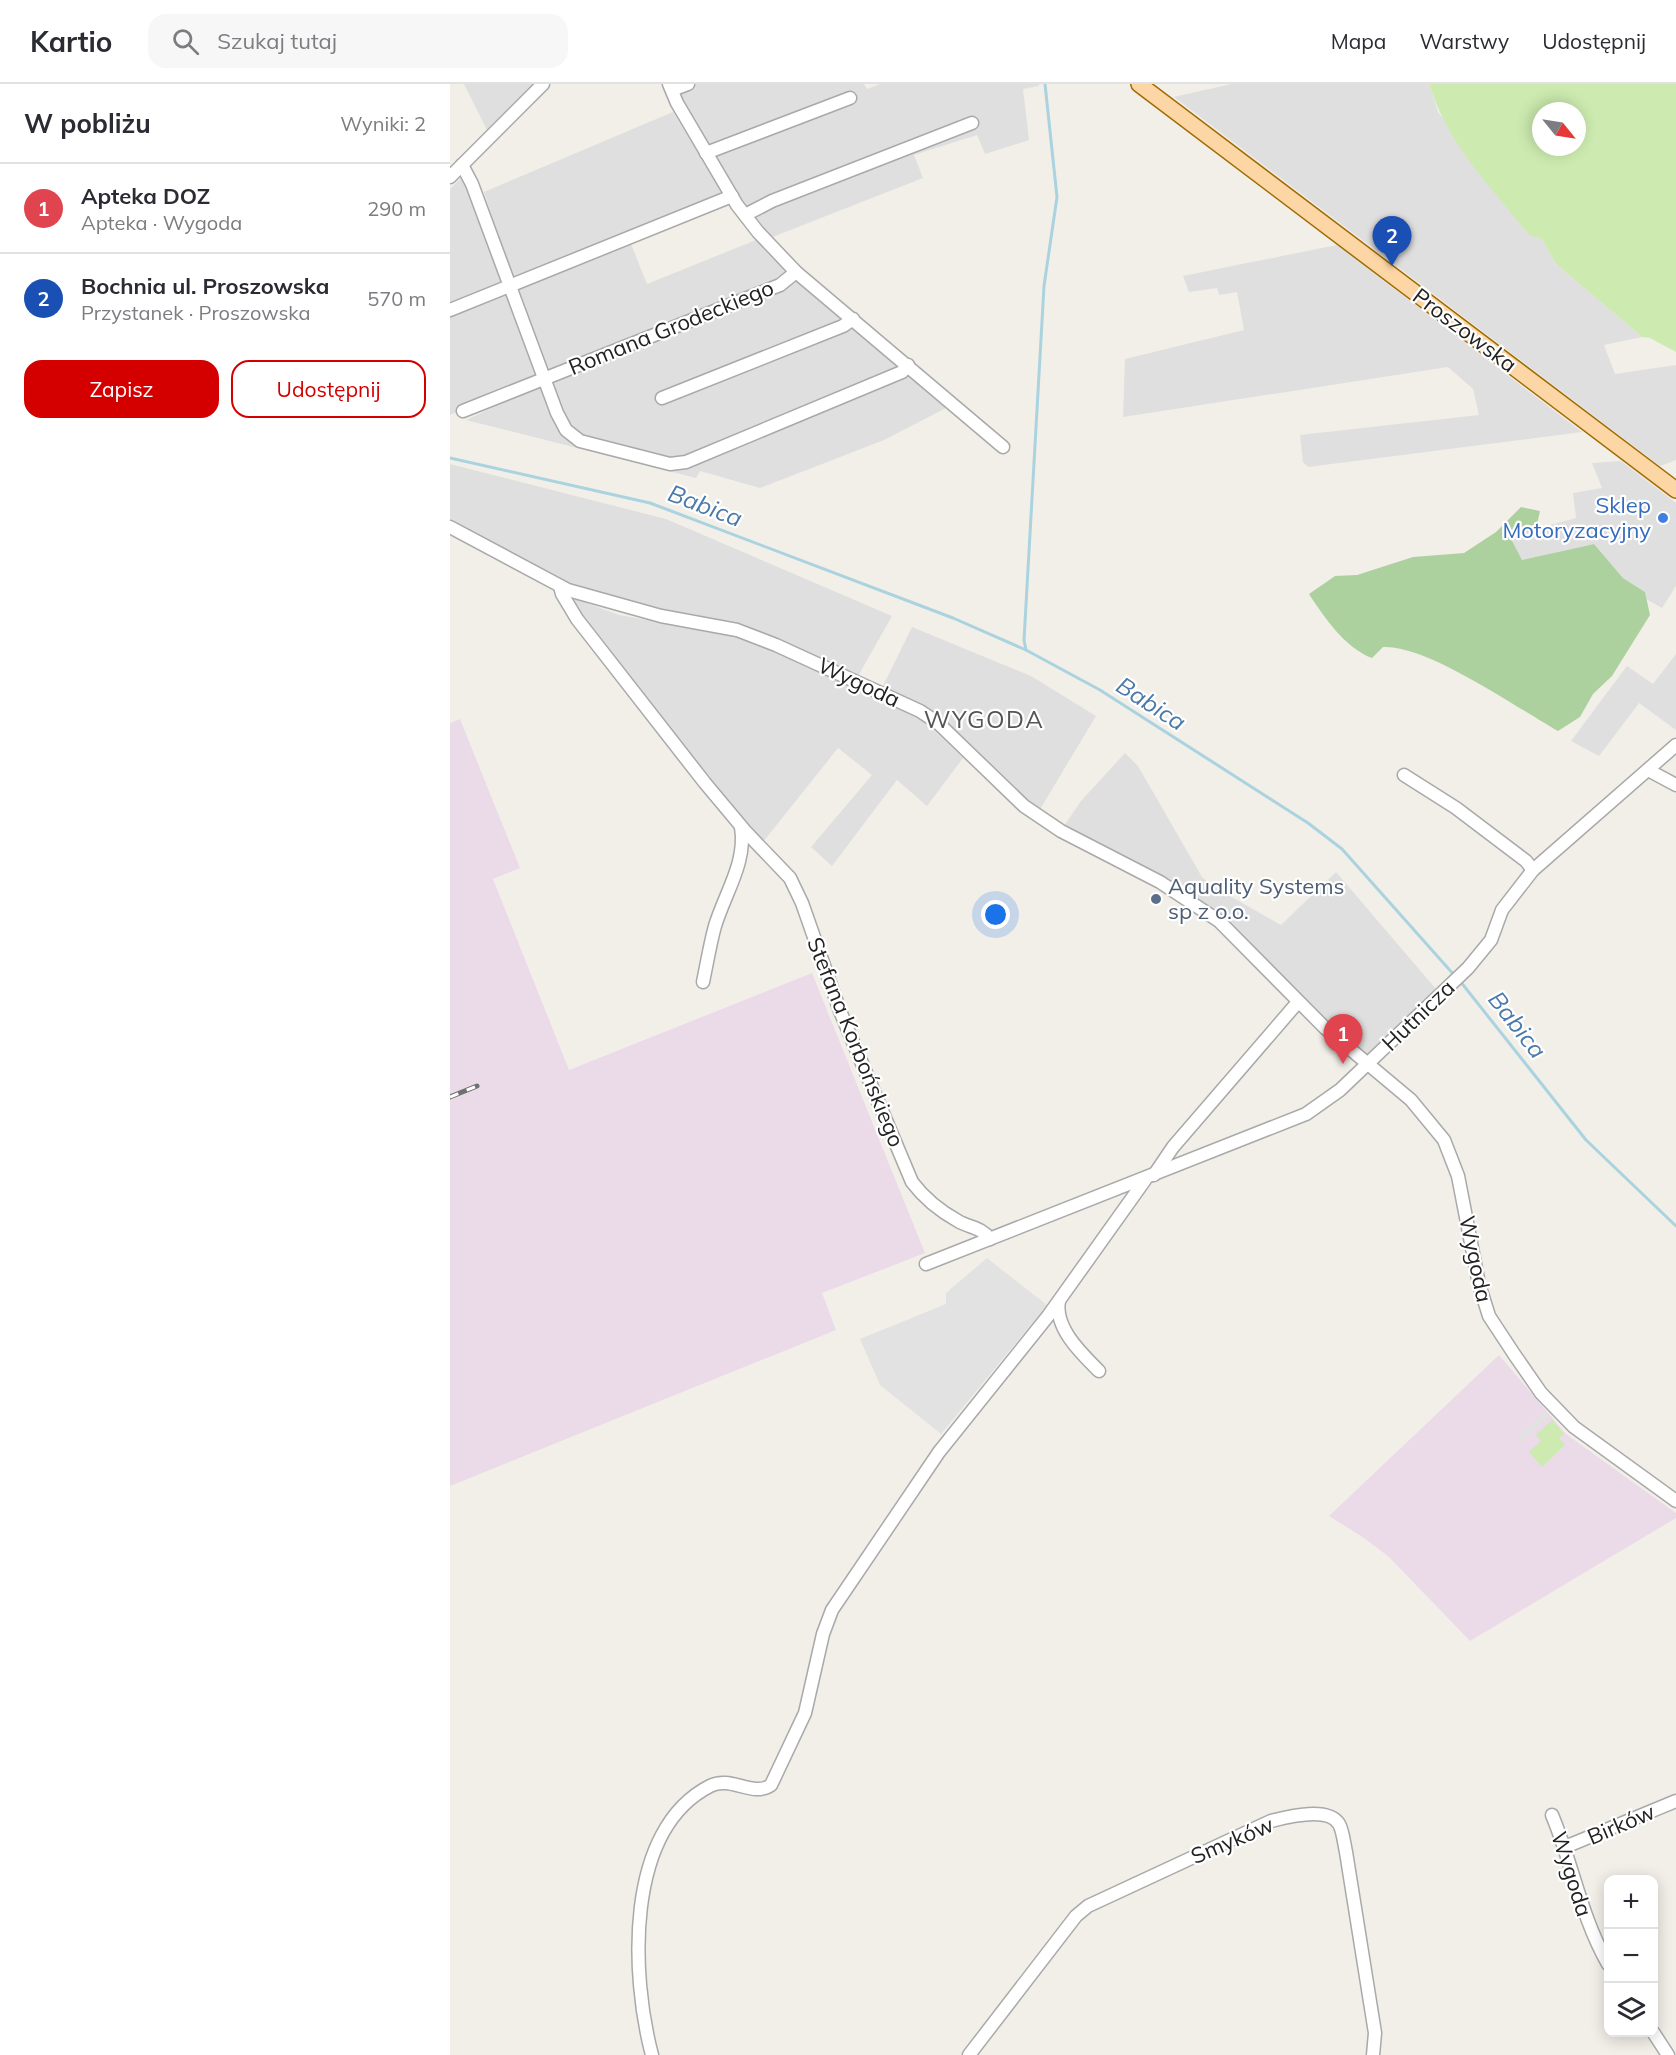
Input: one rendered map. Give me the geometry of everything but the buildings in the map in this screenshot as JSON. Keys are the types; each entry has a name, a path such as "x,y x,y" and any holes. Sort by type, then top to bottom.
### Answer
{"main road":[{"name":"Proszowska","path":"1139,84 1676,490"}],"street":[{"path":"450,177 543,84"},
{"path":"670,87 688,84"},
{"name":"Romana Grodeckiego","path":"670,87 732,196 745,215 796,272 1003,447"},
{"path":"706,153 850,98"},
{"path":"745,215 772,201 972,123"},
{"name":"Romana Grodeckiego","path":"462,165 472,184 557,413 566,429 580,441 670,464 686,462 902,372 908,365"},
{"path":"450,310 732,196"},
{"name":"Romana Grodeckiego","path":"463,411 780,285 796,272"},
{"path":"662,398 843,326 853,319"},
{"name":"Wygoda","path":"450,527 560,586 600,601 662,616 737,630 786,649 920,711 938,723 1024,806 1061,831 1160,882 1219,921 1298,1002 1411,1100 1444,1140 1458,1176 1479,1284 1490,1316 1540,1393 1580,1432 1676,1501"},
{"name":"Stefana Korbońskiego","path":"560,586 562,594 577,619 741,825 790,878 840,1011 912,1182 923,1197 958,1222 984,1230 990,1239"},
{"name":"Hutnicza","path":"926,1264 1150,1178 1306,1114 1340,1090 1468,969 1491,940 1502,910 1533,870 1676,745"},
{"path":"1648,770 1676,785"},
{"path":"1404,775 1456,808 1533,870"},
{"path":"702,982 715,926 737,869 742,849 741,825"},
{"path":"652,2055 648,2038 639,1949 642,1894 648,1865 666,1829 684,1806 710,1786 730,1782 758,1790 771,1785 805,1713 823,1634 832,1610 939,1452 1059,1301 1173,1147 1298,1002"},
{"path":"1059,1301 1057,1310 1060,1319 1076,1348 1098,1371"},
{"name":"Birków","path":"1565,1847 1676,1801"},
{"name":"Smyków","path":"969,2055 1076,1916 1088,1906 1271,1821 1300,1814 1326,1816 1339,1824 1346,1852 1374,2022 1373,2055"},
{"name":"Wygoda","path":"1552,1815 1565,1847 1582,1907 1594,1939 1604,1957"},
{"path":"1656,2037 1668,2055"}],"shaded area":[{"path":"464,84 534,84 487,130"},
{"path":"696,84 864,84 867,89 880,84 1039,84 1039,86 1023,89 1029,140 985,154 977,135 914,155 923,178 770,238 740,201 677,96 680,91"},
{"path":"1231,84 1429,84 1438,112 1542,239 1556,264 1642,337 1604,345 1615,374 1676,365 1676,460 1660,466 1174,97"},
{"path":"673,112 724,195 511,278 484,192"},
{"path":"462,177 472,194 537,377 450,415 450,189"},
{"path":"756,240 787,270 782,278 547,373 518,290 631,244 647,284"},
{"path":"1337,245 1582,432 1308,467 1303,462 1300,435 1479,415 1473,389 1448,367 1123,417 1125,359 1244,330 1237,292 1219,295 1217,288 1189,292 1183,276"},
{"path":"798,281 946,408 884,440 760,488 700,471 696,478 466,420 536,387"},
{"path":"1621,461 1676,503 1676,586 1662,608 1646,599 1645,592 1623,578 1594,544 1522,560 1509,536 1576,518 1573,493 1602,488 1592,463"},
{"path":"450,464 666,519 892,616 857,678 761,632 612,598 565,583 450,524"},
{"path":"571,600 578,600 619,615 721,633 752,642 881,698 925,722 963,758 927,806 897,780 832,866 811,847 872,775 838,748 763,842 736,813 574,608"},
{"path":"912,627 1031,676 1096,716 1039,811 1001,779 951,727 906,697 883,686"},
{"path":"1676,654 1676,730 1639,703 1599,756 1571,741 1627,666 1653,684"},
{"path":"460,719 520,868 493,879 569,1070 812,973 925,1253 822,1293 836,1330 450,1486 450,723"},
{"path":"1125,753 1138,766 1202,877 1216,888 1281,925 1336,872 1436,989 1367,1055 1315,1011 1239,931 1197,901 1064,826 1081,801"},
{"path":"987,1258 1047,1305 941,1434 880,1385 860,1339 946,1304 946,1293"},
{"path":"1499,1355 1566,1434 1676,1513 1676,1518 1470,1641 1389,1557 1329,1516"},
{"path":"1544,1412 1548,1417 1523,1441 1519,1437"}],"green space":[{"path":"1429,84 1676,84 1676,352 1650,338 1642,337 1556,264 1542,239 1529,235 1485,182 1447,126"},
{"path":"1521,507 1540,511 1536,529 1510,537 1522,560 1594,544 1623,578 1645,592 1650,615 1612,676 1593,694 1580,717 1558,731 1471,679 1423,656 1401,649 1383,647 1372,658 1362,653 1336,631 1309,594 1335,576 1357,575 1413,557 1464,553 1496,532"},
{"path":"1552,1420 1564,1434 1559,1438 1565,1445 1542,1467 1529,1452 1541,1441 1536,1435"}],"waterway":[{"path":"1026,650 1024,640 1044,286 1057,197 1045,84"},
{"name":"Babica","path":"450,458 650,503 953,618 1026,650 1100,690 1308,823 1342,849 1455,976"},
{"name":"Babica","path":"1460,981 1586,1140 1676,1226"}],"railway":[{"path":"450,1097 477,1086"}],"place":[{"name":"Bochnia ul. Proszowska","path":"1392,266"},
{"name":"Sklep Motoryzacyjny","path":"1663,518"},
{"name":"Aquality Systems sp z o.o.","path":"1156,899"},
{"name":"Apteka DOZ","path":"1343,1064"}],"district":[{"name":"WYGODA","path":"984,720"}]}
